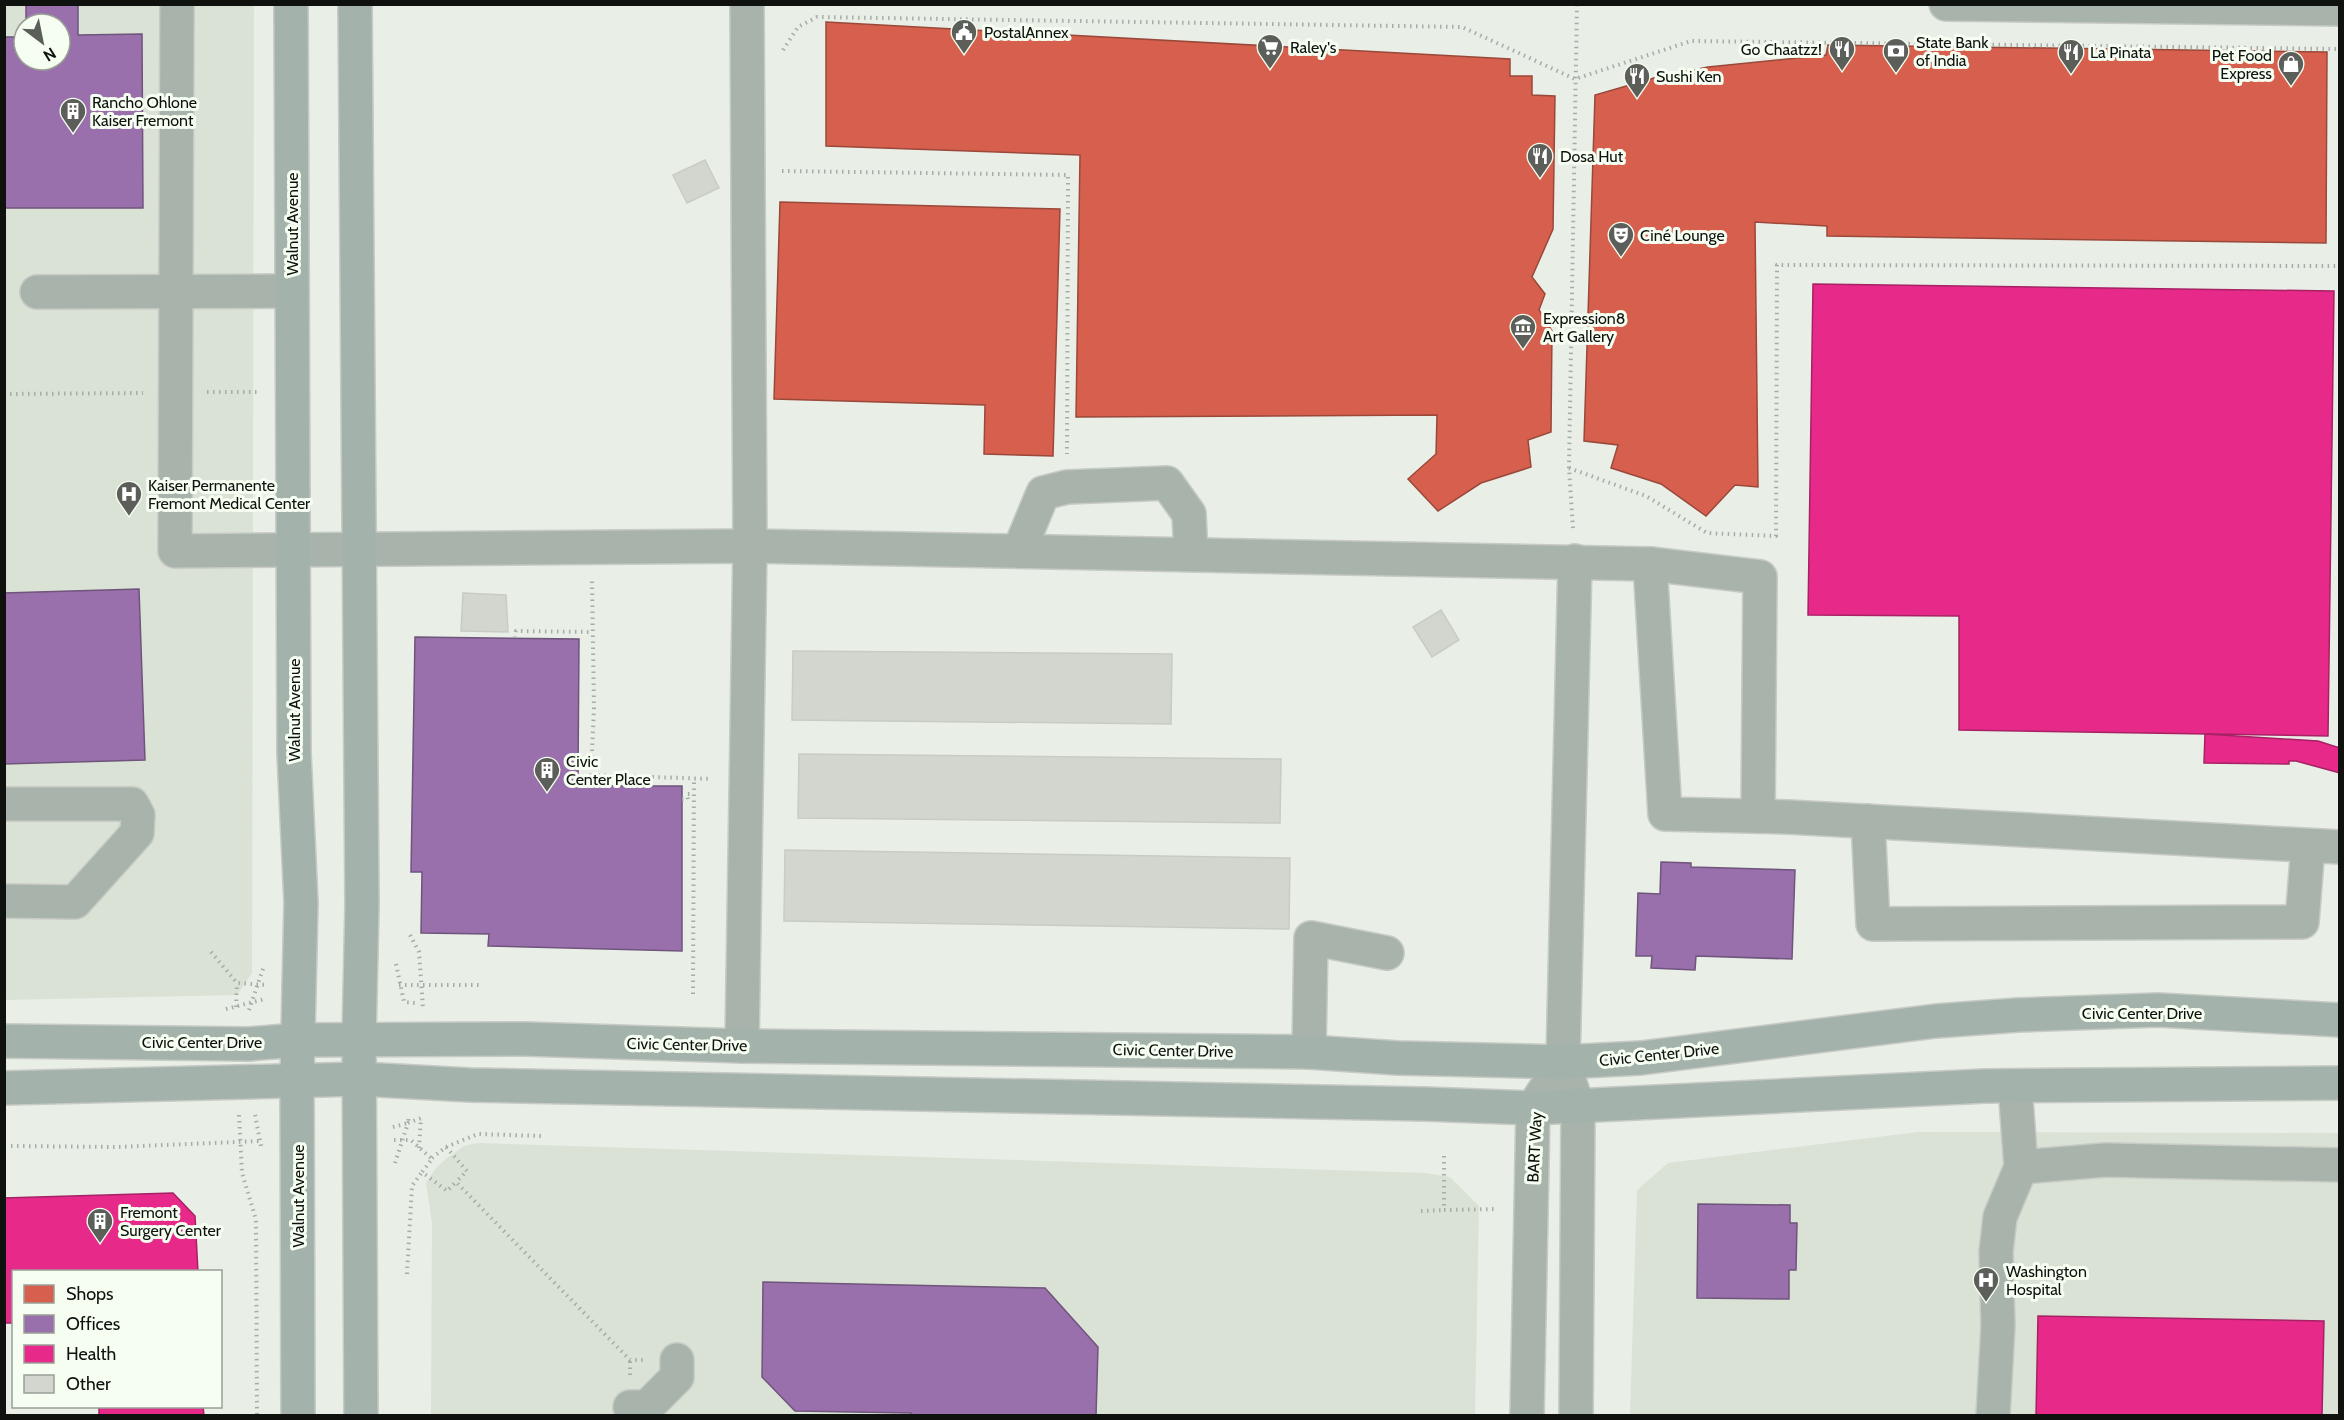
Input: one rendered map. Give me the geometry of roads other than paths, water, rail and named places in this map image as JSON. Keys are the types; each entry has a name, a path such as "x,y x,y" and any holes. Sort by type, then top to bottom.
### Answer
{"main road":[{"name":"Walnut Avenue","path":"291,4 294,753 301,902 297,1080 298,1416"},
{"path":"355,4 362,905 359,1040 361,1416"},
{"name":"Civic Center Drive","path":"4,1041 248,1044 298,1040 525,1039 742,1046 1309,1052 1398,1058 1563,1062 1641,1058 1936,1022 2018,1015 2158,1010 2340,1020"},
{"path":"4,1088 360,1079 470,1085 1533,1108 2015,1086 2340,1083"}],"street":[{"path":"177,4 175,551 750,546 1575,561 1650,564 1760,577 1758,816"},
{"path":"742,1046 750,546 747,4"},
{"path":"1946,4 2340,9"},
{"path":"37,292 292,291"},
{"path":"1019,551 1043,493 1067,487 1167,483 1189,514 1191,554"},
{"path":"1575,561 1563,1062 1578,1107 1576,1416"},
{"path":"1650,564 1665,814 1869,821 2340,847"},
{"path":"4,804 132,804 138,815 137,833 75,902 4,901"},
{"path":"1869,821 1874,924 2302,922 2308,846"},
{"path":"1309,1052 1311,938 1387,953"},
{"name":"BART Way","path":"1527,1416 1533,1108 1563,1062"},
{"path":"1993,1416 1998,1326 1996,1252 2000,1217 2021,1167 2015,1086"},
{"path":"2021,1167 2106,1160 2340,1165"},
{"path":"630,1407 647,1407 677,1377 676,1360"}],"place":[{"name":"PostalAnnex","path":"964,55"},
{"name":"Raley's","path":"1270,70"},
{"name":"Go Chaatzz!","path":"1842,72"},
{"name":"State Bank of India","path":"1896,74"},
{"name":"La Pinata","path":"2071,75"},
{"name":"Pet Food Express","path":"2291,87"},
{"name":"Sushi Ken","path":"1637,99"},
{"name":"Rancho Ohlone Kaiser Fremont","path":"73,134"},
{"name":"Dosa Hut","path":"1540,179"},
{"name":"Ciné Lounge","path":"1621,258"},
{"name":"Expression8 Art Gallery","path":"1523,350"},
{"name":"Kaiser Permanente Fremont Medical Center","path":"129,517"},
{"name":"Civic Center Place","path":"547,793"},
{"name":"Fremont Surgery Center","path":"100,1244"},
{"name":"Washington Hospital","path":"1986,1303"}]}
